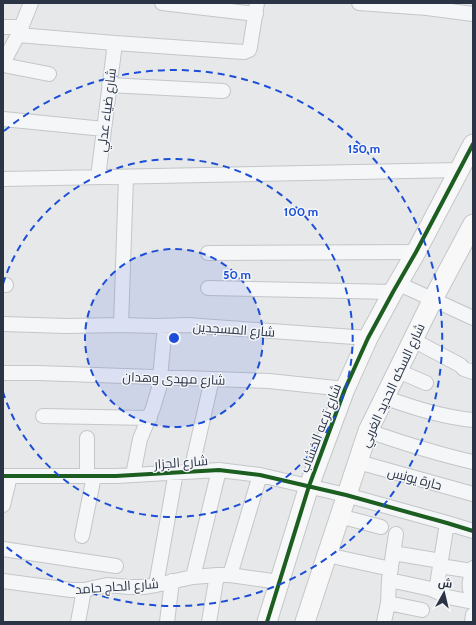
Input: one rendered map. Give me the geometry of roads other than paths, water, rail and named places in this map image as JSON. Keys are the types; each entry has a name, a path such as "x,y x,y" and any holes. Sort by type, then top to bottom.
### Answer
{"street":[{"path":"31,3 20,31 3,64 49,74"},
{"path":"3,27 20,31 115,43 246,51 250,47 256,8 162,3"},
{"path":"359,3 427,8 473,14"},
{"name":"شارع ضياء عدلي","path":"98,177 115,43"},
{"path":"109,85 223,91"},
{"path":"3,119 104,129"},
{"name":"شارع ترعه الخشاب","path":"267,622 309,486 345,389 368,338 416,252 473,144"},
{"path":"3,179 460,170"},
{"path":"121,325 126,177"},
{"name":"شارع السكه الحديد الغربي","path":"306,622 339,516 368,431 433,299 471,233"},
{"path":"208,253 416,252"},
{"path":"208,288 395,288 433,299 473,318"},
{"name":"شارع المسجدين","path":"3,324 66,326 195,326 368,338"},
{"path":"133,475 140,439 150,418 161,377 165,326"},
{"path":"413,340 460,365 464,369 473,372"},
{"path":"398,371 426,384"},
{"name":"شارع مهدى وهدان","path":"3,373 269,381 345,389"},
{"path":"191,471 212,379"},
{"path":"384,397 422,411 473,420"},
{"path":"43,416 150,418"},
{"path":"368,431 409,445 473,462"},
{"path":"82,536 90,476 87,438"},
{"name":"حارة يونس","path":"358,462 473,494"},
{"path":"193,577 219,470"},
{"name":"شارع الجزار","path":"7,476 116,476 219,470 260,475 309,486 473,531"},
{"path":"156,586 176,472"},
{"path":"209,622 223,575 260,475"},
{"path":"3,505 7,476"},
{"path":"339,516 381,527"},
{"path":"436,591 447,523"},
{"path":"384,622 388,603 390,575 396,534"},
{"path":"3,549 116,566"},
{"path":"327,555 390,575 408,584 431,589 448,597 472,596 470,582 473,570 393,553"},
{"name":"شارع الحاج حامد","path":"3,581 71,590 84,590 107,585 129,587 156,586 193,577 223,575 279,582"},
{"path":"167,622 172,581"},
{"path":"78,622 84,590"},
{"path":"388,603 422,610"},
{"path":"472,622 473,615"}]}
